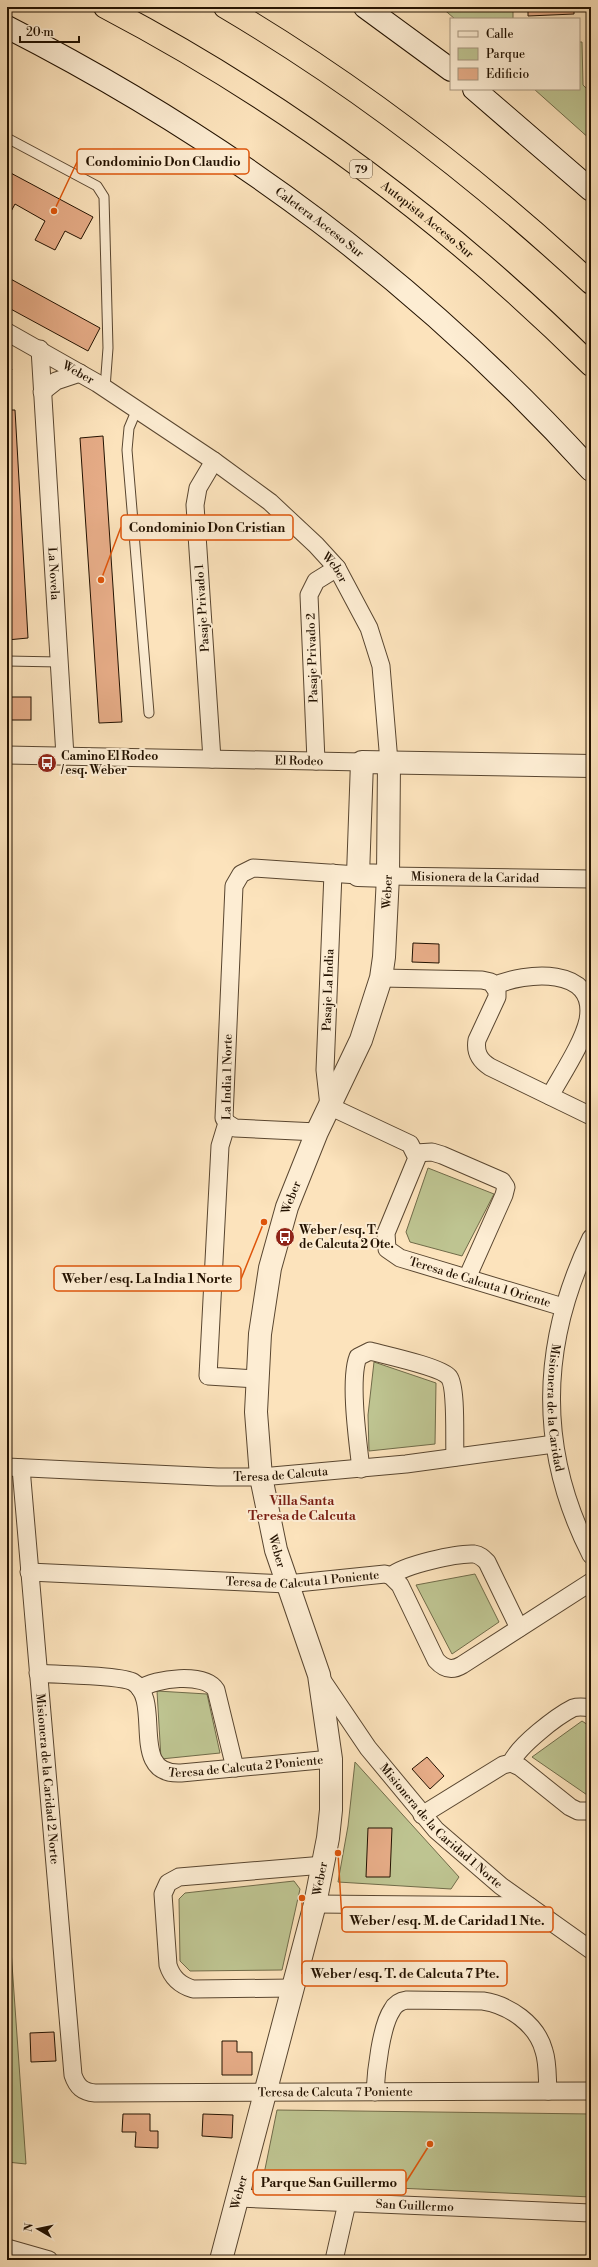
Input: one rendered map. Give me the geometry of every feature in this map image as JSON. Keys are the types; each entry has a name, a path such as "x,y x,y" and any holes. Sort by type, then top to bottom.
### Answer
{"highway":[{"name":"Autopista Acceso Sur","path":"105,7 231,78 341,154 426,217 471,254 520,298 591,366"},
{"path":"225,7 336,78 406,127 505,206 591,283"}],"street":[{"path":"365,7 450,69"},
{"name":"Caletera Acceso Sur","path":"7,27 89,70 172,118 299,205 385,273 435,316 531,407 591,470"},
{"path":"475,90 591,190"},
{"name":"Weber","path":"7,332 40,349 105,388 214,461 270,502 316,545 337,568 369,628 381,666 389,762 388,876 384,957 381,978 361,1040 317,1132 287,1207 276,1246 262,1319 256,1379 256,1412 261,1477 276,1550 319,1675 328,1728 331,1758 331,1810 324,1865 315,1904 239,2198 221,2260"},
{"name":"La Novela","path":"40,349 65,756"},
{"path":"42,392 56,381 80,373"},
{"name":"Pasaje Privado 1","path":"212,759 195,505 200,482 214,461"},
{"name":"Pasaje Privado 2","path":"316,761 309,594 316,581 337,568"},
{"name":"El Rodeo","path":"7,755 591,766"},
{"path":"333,873 358,875 362,762"},
{"name":"La India 1 Norte","path":"256,1379 208,1376 220,1146 227,1123 224,1112 232,893 241,874 247,870 260,868 333,873"},
{"name":"Pasaje La India","path":"329,1106 325,1070 333,873"},
{"name":"Misionera de la Caridad","path":"358,875 591,879"},
{"path":"494,986 521,977 557,976 570,979 585,993 589,1009 588,1019 550,1096"},
{"path":"381,978 486,981 494,986 497,997 477,1040 477,1054 485,1064 591,1116"},
{"path":"329,1106 406,1142 416,1153 432,1152 442,1155 502,1180 506,1187 504,1195 467,1278"},
{"path":"227,1123 235,1128 317,1132"},
{"name":"Teresa de Calcuta 1 Oriente","path":"416,1153 416,1163 386,1234 385,1244 387,1249 400,1258 563,1307"},
{"name":"Misionera de la Caridad","path":"591,1238 571,1282 563,1307 552,1368 551,1419 554,1444 572,1512 591,1555"},
{"path":"361,1469 355,1407 356,1365 358,1357 370,1351 437,1370 448,1377 453,1386 455,1457"},
{"name":"Teresa de Calcuta","path":"14,1467 261,1477 361,1469 554,1444"},
{"name":"Misionera de la Caridad 2 Norte","path":"14,1467 15,1493 30,1572 73,2075 75,2082 80,2088"},
{"path":"391,1576 403,1568 414,1564 468,1555 478,1555 486,1562 519,1628"},
{"name":"Teresa de Calcuta 1 Poniente","path":"30,1572 287,1584 378,1574 391,1576 400,1585 436,1660 446,1668 457,1668 591,1582"},
{"path":"38,1674 125,1679 131,1681 140,1689 148,1683 158,1680 198,1679 210,1682 216,1690 235,1768"},
{"name":"Misionera de la Caridad 1 Norte","path":"319,1675 368,1748 422,1815 462,1854 529,1906 591,1950"},
{"name":"Teresa de Calcuta 2 Poniente","path":"140,1689 144,1701 151,1755 162,1770 174,1774 331,1758"},
{"path":"511,1763 522,1745 569,1711 578,1707 591,1708"},
{"path":"422,1815 503,1765 511,1763 520,1767 570,1807 578,1811 591,1811"},
{"path":"293,1988 193,1989 179,1983 170,1972 168,1965 163,1894 168,1884 179,1877 324,1865"},
{"path":"315,1904 529,1906"},
{"path":"375,2092 378,2060 389,2016 395,2005 407,2000 483,2001 495,2003 512,2010 536,2033 541,2043 545,2056 548,2091"},
{"name":"Teresa de Calcuta 7 Poniente","path":"80,2088 95,2093 591,2091"},
{"name":"San Guillermo","path":"239,2198 591,2213"},
{"path":"334,2260 347,2202"},
{"path":"7,2248 49,2260"}],"lane":[{"path":"7,138 97,186 104,197 108,348 105,388"},
{"path":"137,409 129,428 127,450 149,713"},
{"path":"7,661 59,662"}],"green space":[{"path":"441,7 513,7 513,18 454,18"},
{"path":"580,42 582,42 583,85 591,93 591,140 535,90 580,90"},
{"path":"428,1168 494,1194 462,1256 410,1242 406,1232"},
{"path":"374,1362 436,1383 435,1444 369,1451 368,1415"},
{"path":"475,1574 499,1622 452,1654 416,1585"},
{"path":"157,1691 207,1694 220,1753 161,1759"},
{"path":"582,1721 591,1727 590,1797 532,1757"},
{"path":"355,1762 459,1877 451,1889 338,1882 348,1826"},
{"path":"294,1881 300,1889 282,1970 190,1971 180,1961 179,1899 185,1893"},
{"path":"7,1893 26,2164 7,2162"},
{"path":"277,2110 591,2114 591,2197 268,2182 264,2174"}],"building":[{"path":"528,7 574,7 574,14 528,16"},
{"path":"7,171 93,217 81,239 65,231 55,250 35,240 45,221 15,204 7,219"},
{"path":"7,277 100,328 88,351 7,307"},
{"path":"7,367 12,369 7,378"},
{"path":"7,410 15,410 28,638 7,640"},
{"path":"103,436 122,722 99,723 80,438"},
{"path":"7,697 31,697 31,720 7,720"},
{"path":"413,943 439,944 439,963 412,962"},
{"path":"427,1757 444,1776 430,1789 412,1769"},
{"path":"368,1828 392,1828 390,1877 366,1877"},
{"path":"54,2032 56,2061 31,2062 30,2033"},
{"path":"222,2041 237,2041 237,2052 252,2052 252,2075 222,2075"},
{"path":"123,2114 150,2114 150,2131 158,2131 158,2148 135,2147 136,2132 122,2132"},
{"path":"203,2114 233,2115 232,2138 202,2136"}],"place":[{"name":"Condominio Don Claudio","path":"54,211"},
{"name":"Condominio Don Cristian","path":"101,580"},
{"name":"Camino El Rodeo / esq. Weber","path":"47,763"},
{"name":"Weber / esq. La India 1 Norte","path":"264,1222"},
{"name":"Weber / esq. T. de Calcuta 2 Ote.","path":"285,1237"},
{"name":"Weber / esq. M. de Caridad 1 Nte.","path":"338,1853"},
{"name":"Weber / esq. T. de Calcuta 7 Pte.","path":"302,1898"},
{"name":"Parque San Guillermo","path":"430,2144"}],"district":[{"name":"Villa Santa Teresa de Calcuta","path":"302,1508"}]}
